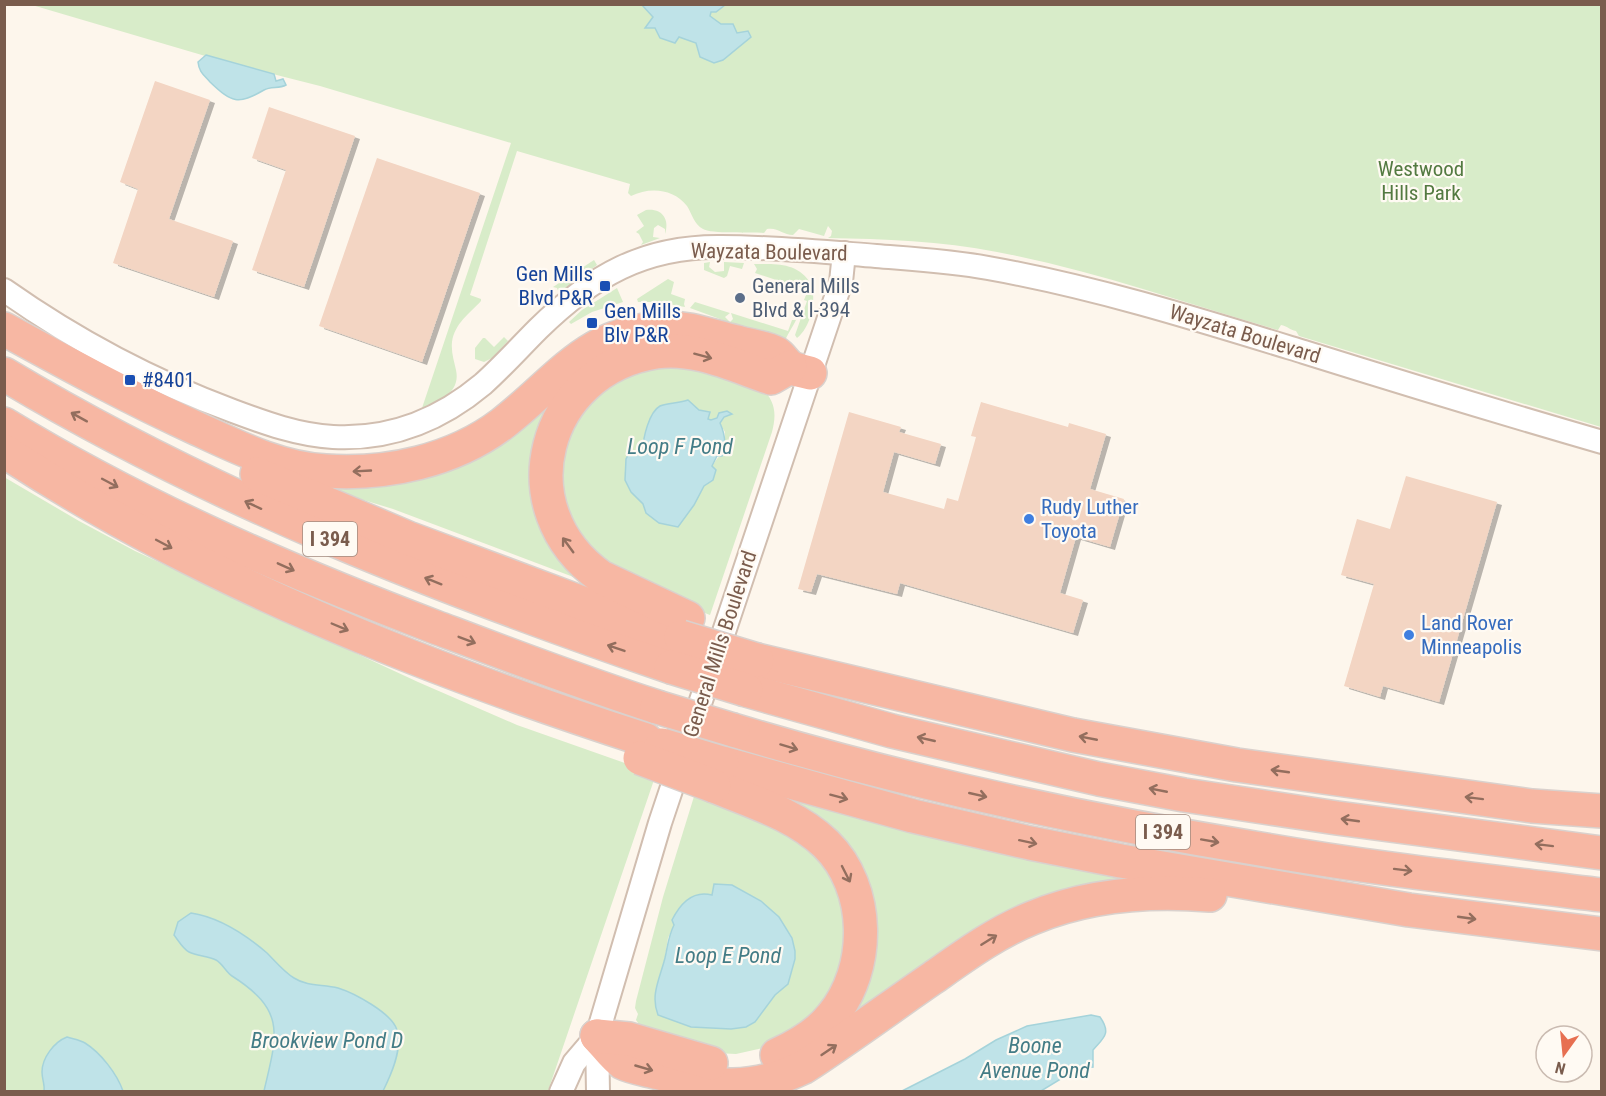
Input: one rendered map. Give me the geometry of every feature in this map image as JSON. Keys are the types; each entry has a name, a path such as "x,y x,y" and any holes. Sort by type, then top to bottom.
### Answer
{"highway":[{"path":"4,329 125,395 239,448 290,466 326,471 366,471 433,460 482,436 517,412 578,358 623,334 653,329 683,329 788,363"},
{"path":"4,338 97,393 246,470 316,498 364,506 411,521 597,591 680,640 759,653 892,692 1073,735 1237,765 1532,806 1602,819"},
{"path":"680,640 589,568 569,546 556,524 548,498 545,465 552,437 566,410 591,381 599,374 633,358 659,352 694,353 771,378 788,363"},
{"name":"I 394","path":"4,374 139,450 292,523 510,611 680,640 746,690 914,736 1099,779 1173,793 1337,818 1602,853"},
{"name":"I 394","path":"4,424 62,458 162,510 322,583 595,687 802,751 1072,816 1262,850 1602,895"},
{"path":"4,451 92,503 216,571 343,628 470,679 581,734 643,749 718,775 1030,843 1227,880 1409,910 1602,936"},
{"path":"597,1036 629,1039 712,1063 740,1064 758,1061 803,1041 831,1017 848,990 859,957 861,936 858,904 844,868 829,846 806,828 718,775"},
{"path":"1532,806 1602,811"},
{"path":"597,1036 624,1063 706,1084 735,1086 753,1084 804,1067 996,935 1034,917 1080,902 1152,892 1409,910"}],"street":[{"name":"Wayzata Boulevard","path":"4,290 45,318 100,350 151,376 222,407 269,424 306,434 355,437 381,435 435,418 488,379 542,325 591,283 640,260 687,248 714,247 844,253 983,267 1083,287 1602,442"},
{"name":"General Mills Boulevard","path":"598,1092 597,1036 660,823 788,363 841,282 844,253"},
{"name":"General Mills Boulevard","path":"561,1092 574,1063 597,1036"}],"green space":[{"name":"Westwood Hills Park","path":"32,5 1601,5 1601,427 1299,336 1296,331 1281,325 1278,330 1103,277 1033,259 934,243 828,238 832,231 828,226 824,236 799,229 793,235 771,229 767,229 764,233 707,231 697,224 681,200 668,193 653,190 631,196 628,193 630,184 517,151 470,295 481,301 463,319 454,335 452,346 457,378 455,385 447,395 422,408 511,143 320,86 229,63"},
{"path":"646,210 660,213 665,219 666,229 665,234 665,229 658,225 654,228 653,237 660,238 641,245 643,242 636,232 644,226 637,215"},
{"path":"594,260 597,265 559,293 557,288 553,287"},
{"path":"710,262 709,267 715,272 724,271 724,262 744,263 742,269 730,266 724,278 704,270 704,263"},
{"path":"754,264 777,264 791,267 798,270 809,281 803,289 755,273 757,269"},
{"path":"668,279 674,282 671,294 685,299 685,307 657,302 638,302 637,299"},
{"path":"617,288 623,302 592,312 571,324 569,322 582,310"},
{"path":"812,288 813,301 809,322 797,338 795,335 807,301 804,300 808,290"},
{"path":"695,302 730,313 725,317 730,322 733,319 731,313 788,331 792,320 796,320 785,343 690,308"},
{"path":"504,337 508,341 492,358 484,362 475,359 475,348 483,338 494,347"},
{"path":"674,362 761,387 772,402 774,419 772,432 710,615 625,581 565,532 559,444 605,383","holes":["688,400 699,410 710,412 708,419 712,420 731,414 724,417 720,424 725,432 724,453 719,456 711,468 694,505 644,504 631,492 644,437 651,421 661,406"]},
{"path":"576,370 547,424 584,581 393,509 334,491 338,479 367,479"},
{"path":"4,477 135,551 418,682 517,725 656,774 548,1091 5,1091"},
{"path":"758,789 1175,880 1096,892 812,1053 867,913"},
{"path":"696,790 726,802 826,855 854,937 825,1009 772,1046 736,1054 715,1053 644,1031 636,1020 638,1014 635,1008 663,897","holes":["715,884 732,885 761,901 779,917 792,937 795,959 788,984 775,995 755,1022 746,1027 731,1029 691,1027 658,1015 655,997 668,938 674,925 712,895"]}],"water":[{"path":"642,5 725,5 716,12 711,12 710,16 721,24 733,24 737,33 748,31 751,37 723,60 714,63 700,57 696,43 679,37 675,43 660,38 655,28 645,28 653,17"},
{"path":"206,55 274,74 276,81 283,79 286,85 267,89 241,100 230,98 210,82 201,71 198,62"},
{"name":"Loop F Pond","path":"688,400 699,410 710,412 708,419 711,420 717,418 719,413 727,411 732,414 724,417 720,423 725,443 722,456 717,456 712,466 716,470 713,480 704,486 678,527 659,523 646,513 643,504 631,492 625,480 626,459 630,452 640,452 643,449 647,426 656,409 663,405"},
{"name":"Loop E Pond","path":"714,884 732,885 761,901 779,917 792,938 795,951 788,984 775,995 755,1022 746,1027 731,1029 691,1027 658,1015 656,1008 657,986 674,925 672,920 683,904 693,896 712,895"},
{"name":"Brookview Pond D","path":"191,913 211,918 241,933 299,981 338,988 372,1004 388,1017 397,1030 398,1045 393,1070 383,1091 264,1091 274,1039 274,1026 270,1013 250,989 230,974 218,961 189,952 181,944 174,935 178,922"},
{"name":"Boone Avenue Pond","path":"1091,1015 1100,1017 1106,1032 1093,1050 1093,1067 1077,1069 1041,1091 902,1091 965,1059 996,1040 1027,1026"},
{"path":"67,1037 83,1042 97,1052 113,1071 123,1091 44,1091 42,1072 46,1056 53,1047"}],"building":[{"path":"155,81 210,100 169,219 233,241 214,297 113,263 138,189 120,182"},
{"path":"269,107 355,136 304,287 252,270 286,170 252,158"},
{"path":"377,158 480,193 422,362 319,326"},
{"name":"Rudy Luther Toyota","path":"981,402 1068,427 1069,423 1106,434 1090,489 1124,499 1110,547 1076,537 1060,593 1083,600 1073,633 900,583 897,594 817,574 811,592 798,589 849,412 901,427 899,432 941,444 935,464 894,452 883,492 944,509 947,498 958,501 976,437 971,436"},
{"name":"Land Rover Minneapolis","path":"1406,476 1497,502 1439,702 1383,686 1380,697 1344,686 1374,584 1341,575 1357,519 1390,529"}],"place":[{"name":"Gen Mills Blvd P&R","path":"605,286"},
{"name":"General Mills Blvd & I-394","path":"740,298"},
{"name":"Gen Mills Blv P&R","path":"592,323"},
{"name":"#8401","path":"130,380"},
{"name":"Rudy Luther Toyota","path":"1029,519"},
{"name":"Land Rover Minneapolis","path":"1409,635"}]}
